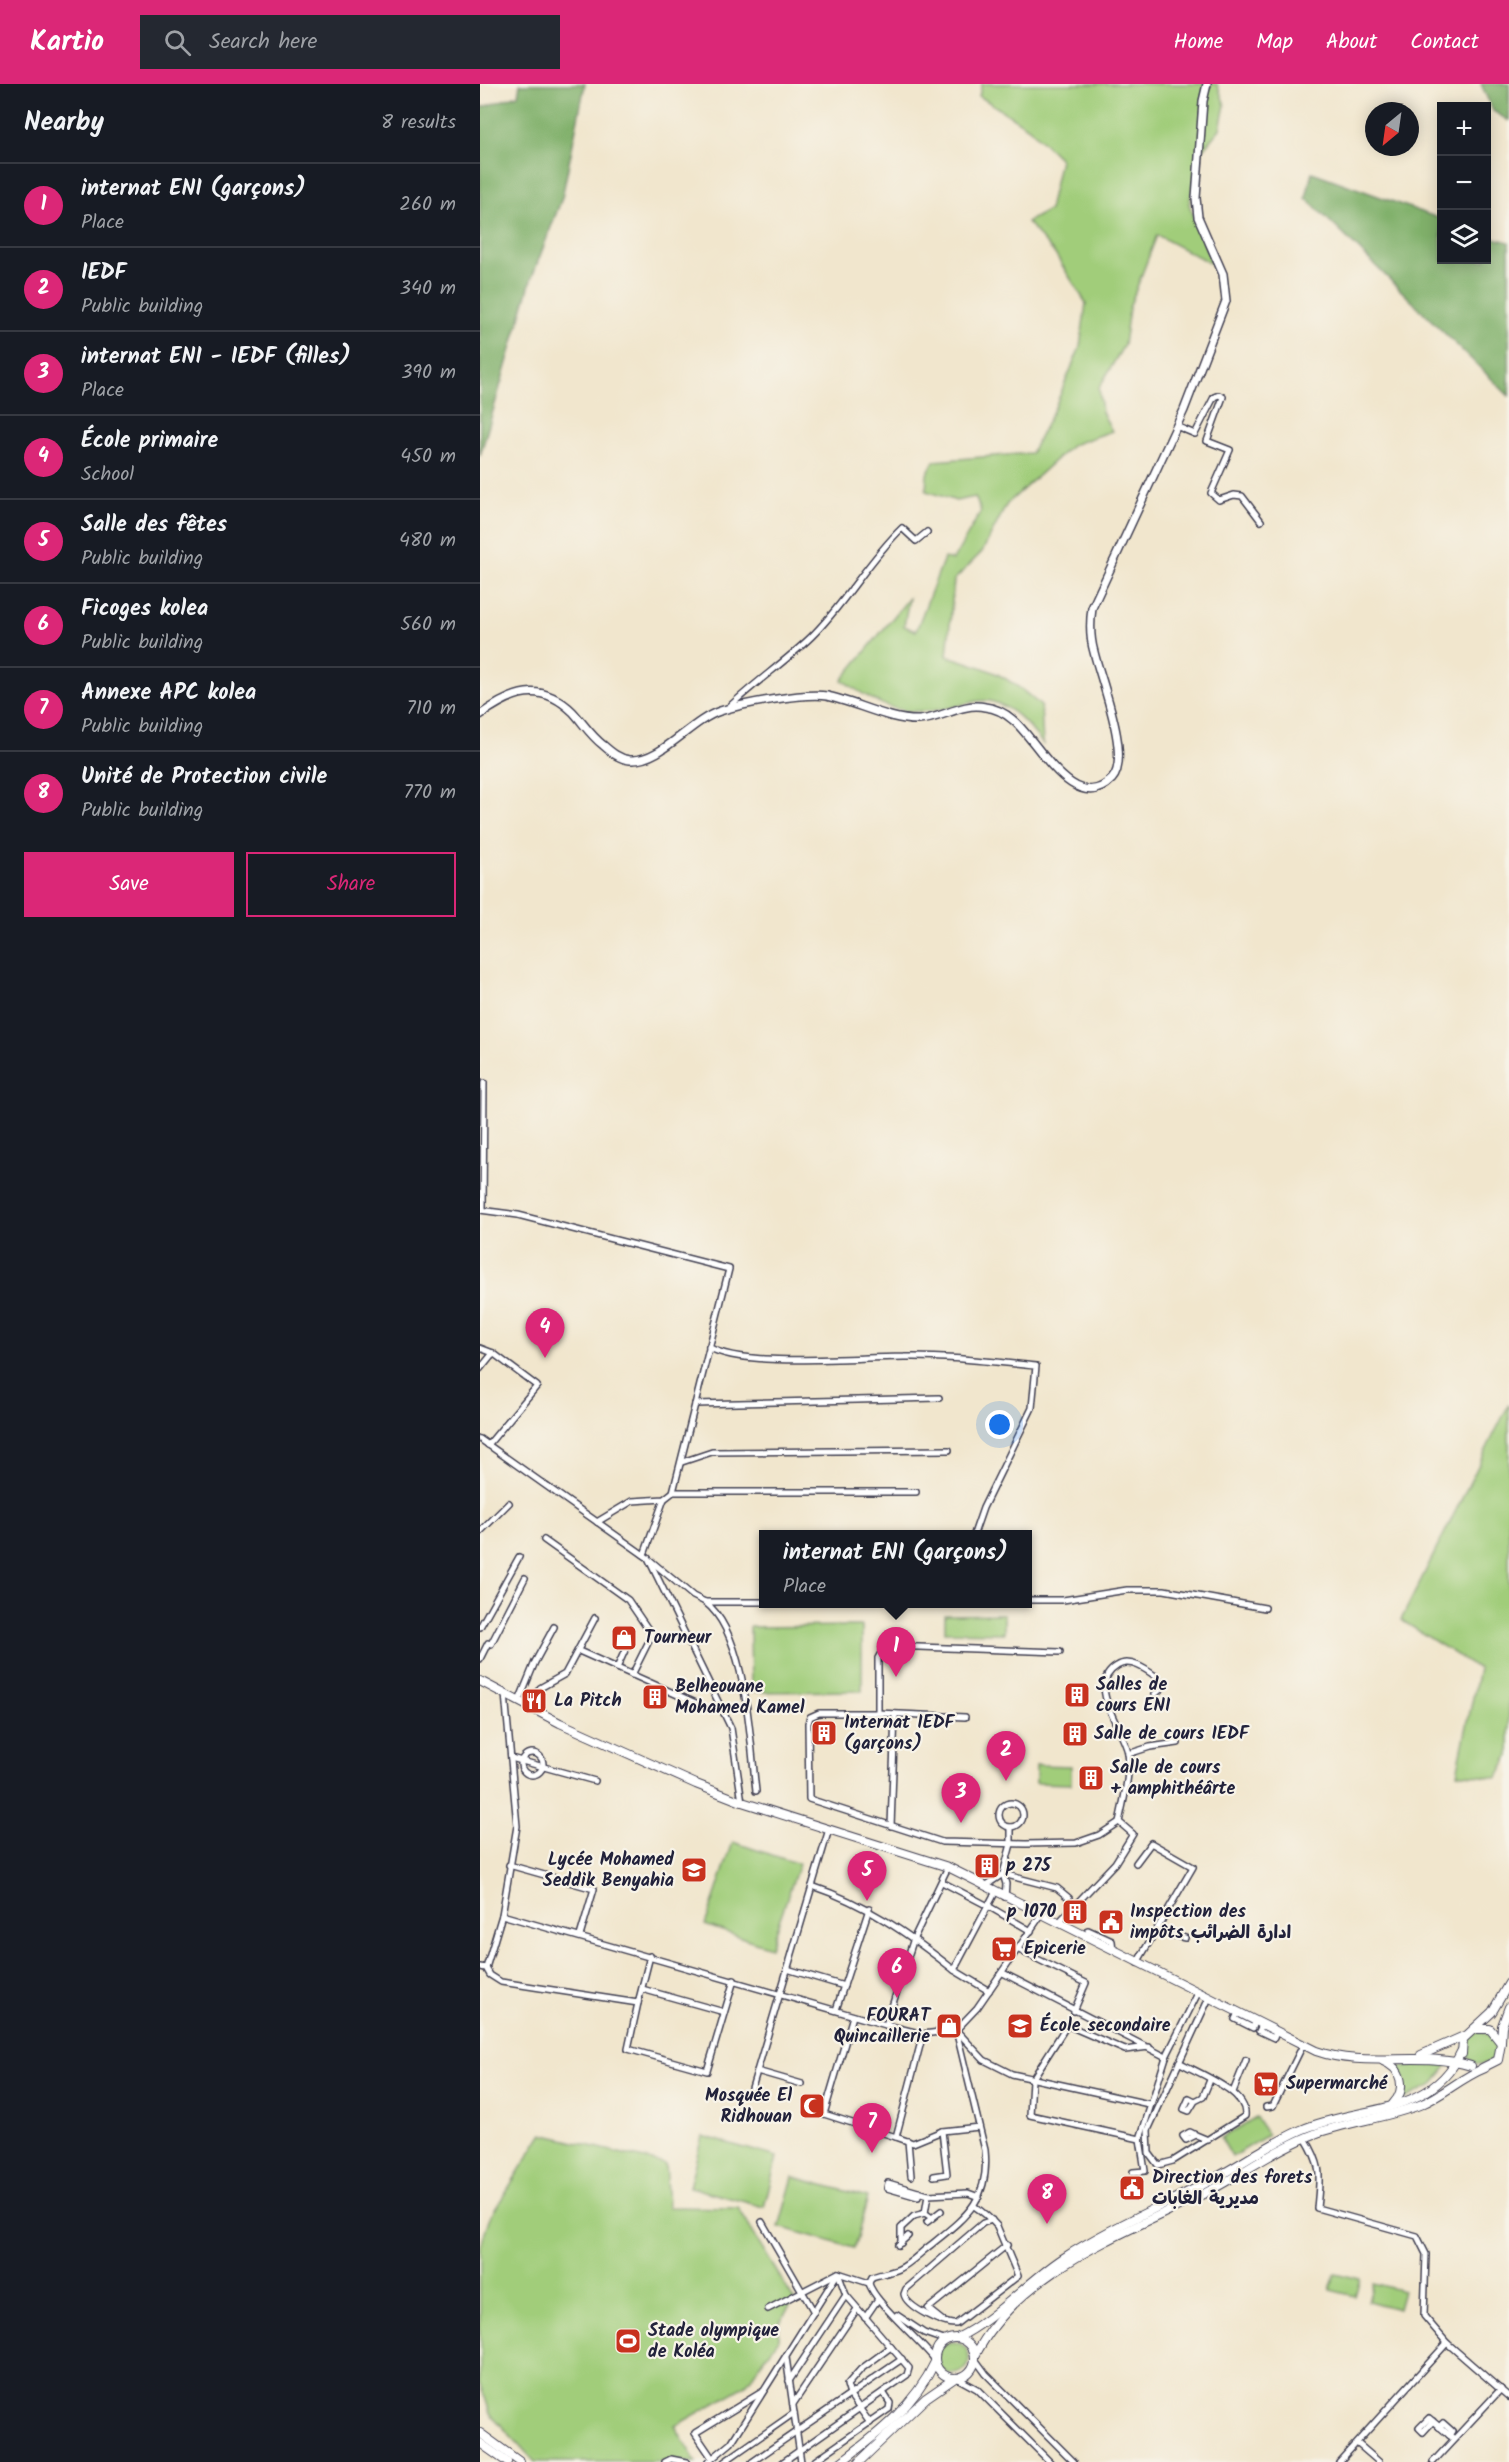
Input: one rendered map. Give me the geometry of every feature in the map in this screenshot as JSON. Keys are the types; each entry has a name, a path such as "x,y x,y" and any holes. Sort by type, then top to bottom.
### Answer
{"main road":[{"path":"480,1681 529,1707 657,1767 742,1802 948,1867 1303,2046 1339,2057 1381,2061 1416,2057 1485,2068"},
{"path":"1416,2057 1474,2029 1498,2006 1509,1983"},
{"path":"1499,2058 1509,2007"},
{"path":"1474,2029 1505,2033"},
{"path":"1490,2030 1501,2043"},
{"path":"841,2462 875,2435 911,2400 935,2361 937,2349 944,2340 957,2338 983,2322 1048,2268 1108,2232 1211,2181 1302,2130 1333,2118 1392,2105 1431,2091 1446,2077 1456,2062 1465,2035"},
{"path":"1461,2052 1471,2066"},
{"path":"859,2462 926,2398 956,2378 970,2372 975,2358 1000,2319 1032,2289 1068,2263 1305,2138 1423,2104 1509,2052"},
{"path":"1381,2061 1397,2071 1402,2082 1400,2095 1392,2105"},
{"path":"957,2338 971,2346 975,2358"},
{"path":"935,2361 940,2372 956,2378"},
{"path":"480,2433 520,2462"},
{"path":"480,2443 507,2462"}],"street":[{"path":"480,714 512,694 529,692 544,694 572,711 595,739 612,753 631,760 644,759 703,719 726,710 814,694 919,720 973,706 985,706 1013,720 1071,785 1095,788 1107,783 1115,776 1118,750 1105,686 1094,652 1090,620 1098,594 1176,426 1226,301 1223,274 1198,217 1196,198 1203,101 1207,84"},
{"path":"1176,426 1195,434 1214,397 1219,395 1223,397 1207,441 1230,450 1211,493 1219,500 1234,495 1242,496 1261,521"},
{"path":"726,710 810,638 831,615 859,575 902,528 916,541 927,532"},
{"path":"484,1083 482,1210 518,1215 729,1269 673,1492"},
{"path":"709,1347 719,1354 781,1359 904,1357 1036,1366 1032,1408 983,1508 975,1530"},
{"path":"480,1348 493,1353 537,1386 488,1445"},
{"path":"480,1369 493,1353"},
{"path":"695,1404 939,1398"},
{"path":"480,1439 646,1556 693,1596 716,1611 737,1655 753,1748 756,1791"},
{"path":"682,1462 712,1452 949,1450"},
{"path":"597,1522 632,1500 664,1498 673,1492 916,1491"},
{"path":"664,1498 646,1556 731,1728 742,1802"},
{"path":"480,1532 509,1503"},
{"path":"544,1540 628,1600 652,1635 632,1675"},
{"path":"480,1627 519,1557"},
{"path":"480,1659 488,1642 491,1644 525,1578"},
{"path":"1032,1600 1064,1600 1127,1590 1164,1590 1264,1608"},
{"path":"705,1602 759,1602"},
{"path":"529,1707 540,1688 565,1674 579,1651 580,1641 595,1618"},
{"path":"519,1701 535,1662 554,1627"},
{"path":"617,1668 631,1636"},
{"path":"878,1713 878,1658 884,1648 890,1646 1060,1652"},
{"path":"579,1651 699,1704"},
{"path":"965,1717 819,1713 810,1717 808,1723 809,1799 942,1842 1076,1843 1099,1835 1119,1822 1128,1754 1104,1691 1105,1678 1115,1666 1124,1662 1137,1665 1158,1678 1162,1688 1155,1694"},
{"path":"505,1694 517,1820 502,1915 483,1968 501,1982 638,2003"},
{"path":"891,1826 895,1714"},
{"path":"1128,1754 1150,1747 1178,1743"},
{"path":"534,1752 542,1758 543,1766 538,1773 528,1774 522,1769 521,1760 526,1754 534,1752"},
{"path":"512,1758 595,1781"},
{"path":"1013,1804 1020,1808 1023,1816 1020,1824 1011,1827 1001,1822 1000,1813 1004,1806 1013,1804"},
{"path":"1058,1923 1115,1863 1133,1834 1119,1822"},
{"path":"1005,1897 1006,1884 1003,1874 1011,1844 1011,1827"},
{"path":"752,2088 830,1829"},
{"path":"1136,1863 1151,1843 1193,1867 1137,1963"},
{"path":"509,1865 594,1889 580,1936"},
{"path":"886,2025 914,1938 948,1867"},
{"path":"985,1886 1003,1874 1057,1888 1069,1898"},
{"path":"942,1882 1031,1931"},
{"path":"812,1886 869,1909 914,1938 954,1970 989,1991"},
{"path":"954,1970 996,1891"},
{"path":"837,2010 869,1909"},
{"path":"502,1915 923,2034 956,2030 966,2022 1003,1973 1041,1915"},
{"path":"1156,1931 1185,1938"},
{"path":"1018,1950 1086,1983 1074,2011"},
{"path":"650,1956 628,2049 707,2071 734,1980"},
{"path":"787,1969 844,1986"},
{"path":"1003,1973 1166,2057"},
{"path":"642,1989 724,2012"},
{"path":"1133,2172 1145,2171 1140,2139 1149,2104 1166,2057 1198,1993"},
{"path":"1179,2062 1233,2092 1242,2104 1245,2116 1208,2140 1158,2165 1149,2153 1148,2130 1179,2062 1209,1998"},
{"path":"853,2016 824,2114 913,2143 942,2131 979,2127"},
{"path":"1140,2139 1030,2115 1032,2080 1067,2025 1125,2050 1149,2047"},
{"path":"956,2030 984,2060 1012,2074 1149,2104"},
{"path":"869,2283 872,2277 900,2269 963,2220 979,2197 987,2167 956,2030"},
{"path":"896,2137 923,2034"},
{"path":"1266,2107 1273,2106 1280,2098 1303,2046"},
{"path":"1233,2092 1246,2060"},
{"path":"757,2071 802,2084"},
{"path":"1195,2101 1203,2097 1210,2080"},
{"path":"934,2176 947,2174 942,2131"},
{"path":"1196,2135 1208,2140"},
{"path":"1305,2138 1318,2158 1320,2178 1317,2208 1410,2233 1423,2246 1426,2254 1424,2316 1447,2343 1509,2397"},
{"path":"908,2141 911,2176"},
{"path":"919,2192 918,2197 887,2188 888,2183 928,2194 968,2193 979,2197"},
{"path":"928,2194 925,2213 929,2220 940,2211"},
{"path":"974,2206 992,2220 1002,2233 1018,2276 963,2321 952,2325 904,2299 906,2289 982,2223 992,2220"},
{"path":"909,2236 899,2244 901,2228 914,2216 925,2213"},
{"path":"762,2222 813,2312"},
{"path":"927,2310 1006,2245"},
{"path":"783,2462 910,2372 846,2295 838,2273"},
{"path":"763,2391 695,2433 710,2460 731,2443 838,2273"},
{"path":"768,2309 838,2273 869,2283 878,2299 893,2312 924,2333 944,2340"},
{"path":"789,2381 846,2295"},
{"path":"865,2318 878,2299"},
{"path":"792,2404 857,2309"},
{"path":"893,2312 935,2361"},
{"path":"1339,2462 1447,2343"},
{"path":"870,2423 850,2395 847,2385 861,2369 891,2347"},
{"path":"786,2356 801,2462"},
{"path":"975,2358 986,2374 1074,2462"},
{"path":"752,2462 902,2360"},
{"path":"956,2378 977,2389 1050,2462"},
{"path":"1433,2462 1451,2437 1501,2389"},
{"path":"813,2462 870,2423 890,2406 883,2392"},
{"path":"724,2462 794,2413"},
{"path":"1432,2421 1439,2427 1443,2423 1448,2427 1452,2431 1451,2437"},
{"path":"1357,2443 1379,2462"},
{"path":"665,2462 671,2459 686,2462"}],"green space":[{"path":"520,84 585,84 562,198 531,280 480,456 480,108 518,95"},
{"path":"982,84 1217,84 1225,105 1220,129 1203,149 1189,204 1212,264 1157,235 1129,308 1124,345 1099,388 1102,412 1112,431 1072,445 1007,504 982,552 954,580 947,656 998,674 1041,706 1043,744 1013,712 990,701 977,701 936,710 907,711 881,704 842,680 909,598 904,626 916,631 944,558 953,560 981,511 975,497 956,501 926,491 927,474 934,461 1031,453 1055,407 1080,347 1086,303 1055,254 1027,222 1049,210 1060,159 1029,128 979,96"},
{"path":"1481,84 1509,84 1509,121 1493,111 1491,102"},
{"path":"1312,172 1437,218 1437,264 1491,264 1491,237 1509,242 1509,396 1306,198"},
{"path":"1509,1404 1509,1756 1497,1778 1457,1773 1479,1669 1401,1620"},
{"path":"1004,1614 1004,1633 945,1632 945,1615"},
{"path":"862,1626 862,1691 751,1692 750,1627"},
{"path":"1036,1765 1071,1766 1071,1784 1036,1783"},
{"path":"733,1842 799,1864 770,1947 705,1925"},
{"path":"1481,2032 1492,2037 1497,2048 1492,2059 1481,2064 1470,2059 1465,2048 1470,2037"},
{"path":"1429,2063 1449,2064 1432,2085 1400,2101 1405,2084 1398,2067"},
{"path":"1256,2117 1268,2135 1232,2157 1221,2138"},
{"path":"542,2134 665,2164 668,2207 738,2208 794,2300 779,2323 779,2339 745,2386 675,2426 696,2462 535,2462 490,2413 480,2382 480,2249 489,2219"},
{"path":"702,2136 777,2157 764,2207 689,2187"},
{"path":"793,2177 868,2197 854,2248 779,2227"},
{"path":"1335,2273 1360,2279 1355,2296 1330,2290"},
{"path":"1373,2283 1403,2291 1398,2309 1368,2301"},
{"path":"953,2342 964,2347 969,2358 964,2369 953,2374 942,2369 937,2358 942,2347"}],"place":[{"name":"École primaire","path":"545,1358"},
{"name":"Tourneur","path":"624,1638"},
{"name":"internat ENI (garçons)","path":"896,1677"},
{"name":"Salles de cours ENI","path":"1077,1695"},
{"name":"Belheouane Mohamed Kamel","path":"655,1697"},
{"name":"La Pitch","path":"534,1701"},
{"name":"Internat IEDF (garçons)","path":"824,1733"},
{"name":"Salle de cours IEDF","path":"1075,1734"},
{"name":"Salle de cours + amphithéârte","path":"1091,1778"},
{"name":"IEDF","path":"1006,1781"},
{"name":"internat ENI - IEDF (filles)","path":"961,1823"},
{"name":"p 275","path":"987,1866"},
{"name":"Lycée Mohamed Seddik Benyahia","path":"694,1870"},
{"name":"Salle des fêtes","path":"867,1901"},
{"name":"p 1070","path":"1075,1912"},
{"name":"Inspection des impôts ادارة الضرائب","path":"1111,1922"},
{"name":"Epicerie","path":"1004,1949"},
{"name":"Ficoges kolea","path":"897,1998"},
{"name":"FOURAT Quincaillerie","path":"949,2026"},
{"name":"École secondaire","path":"1020,2026"},
{"name":"Supermarché","path":"1266,2084"},
{"name":"Mosquée El Ridhouan","path":"812,2106"},
{"name":"Annexe APC kolea","path":"872,2153"},
{"name":"Direction des forets مديرية الغابات","path":"1132,2188"},
{"name":"Unité de Protection civile","path":"1047,2224"},
{"name":"Stade olympique de Koléa","path":"628,2341"}]}
